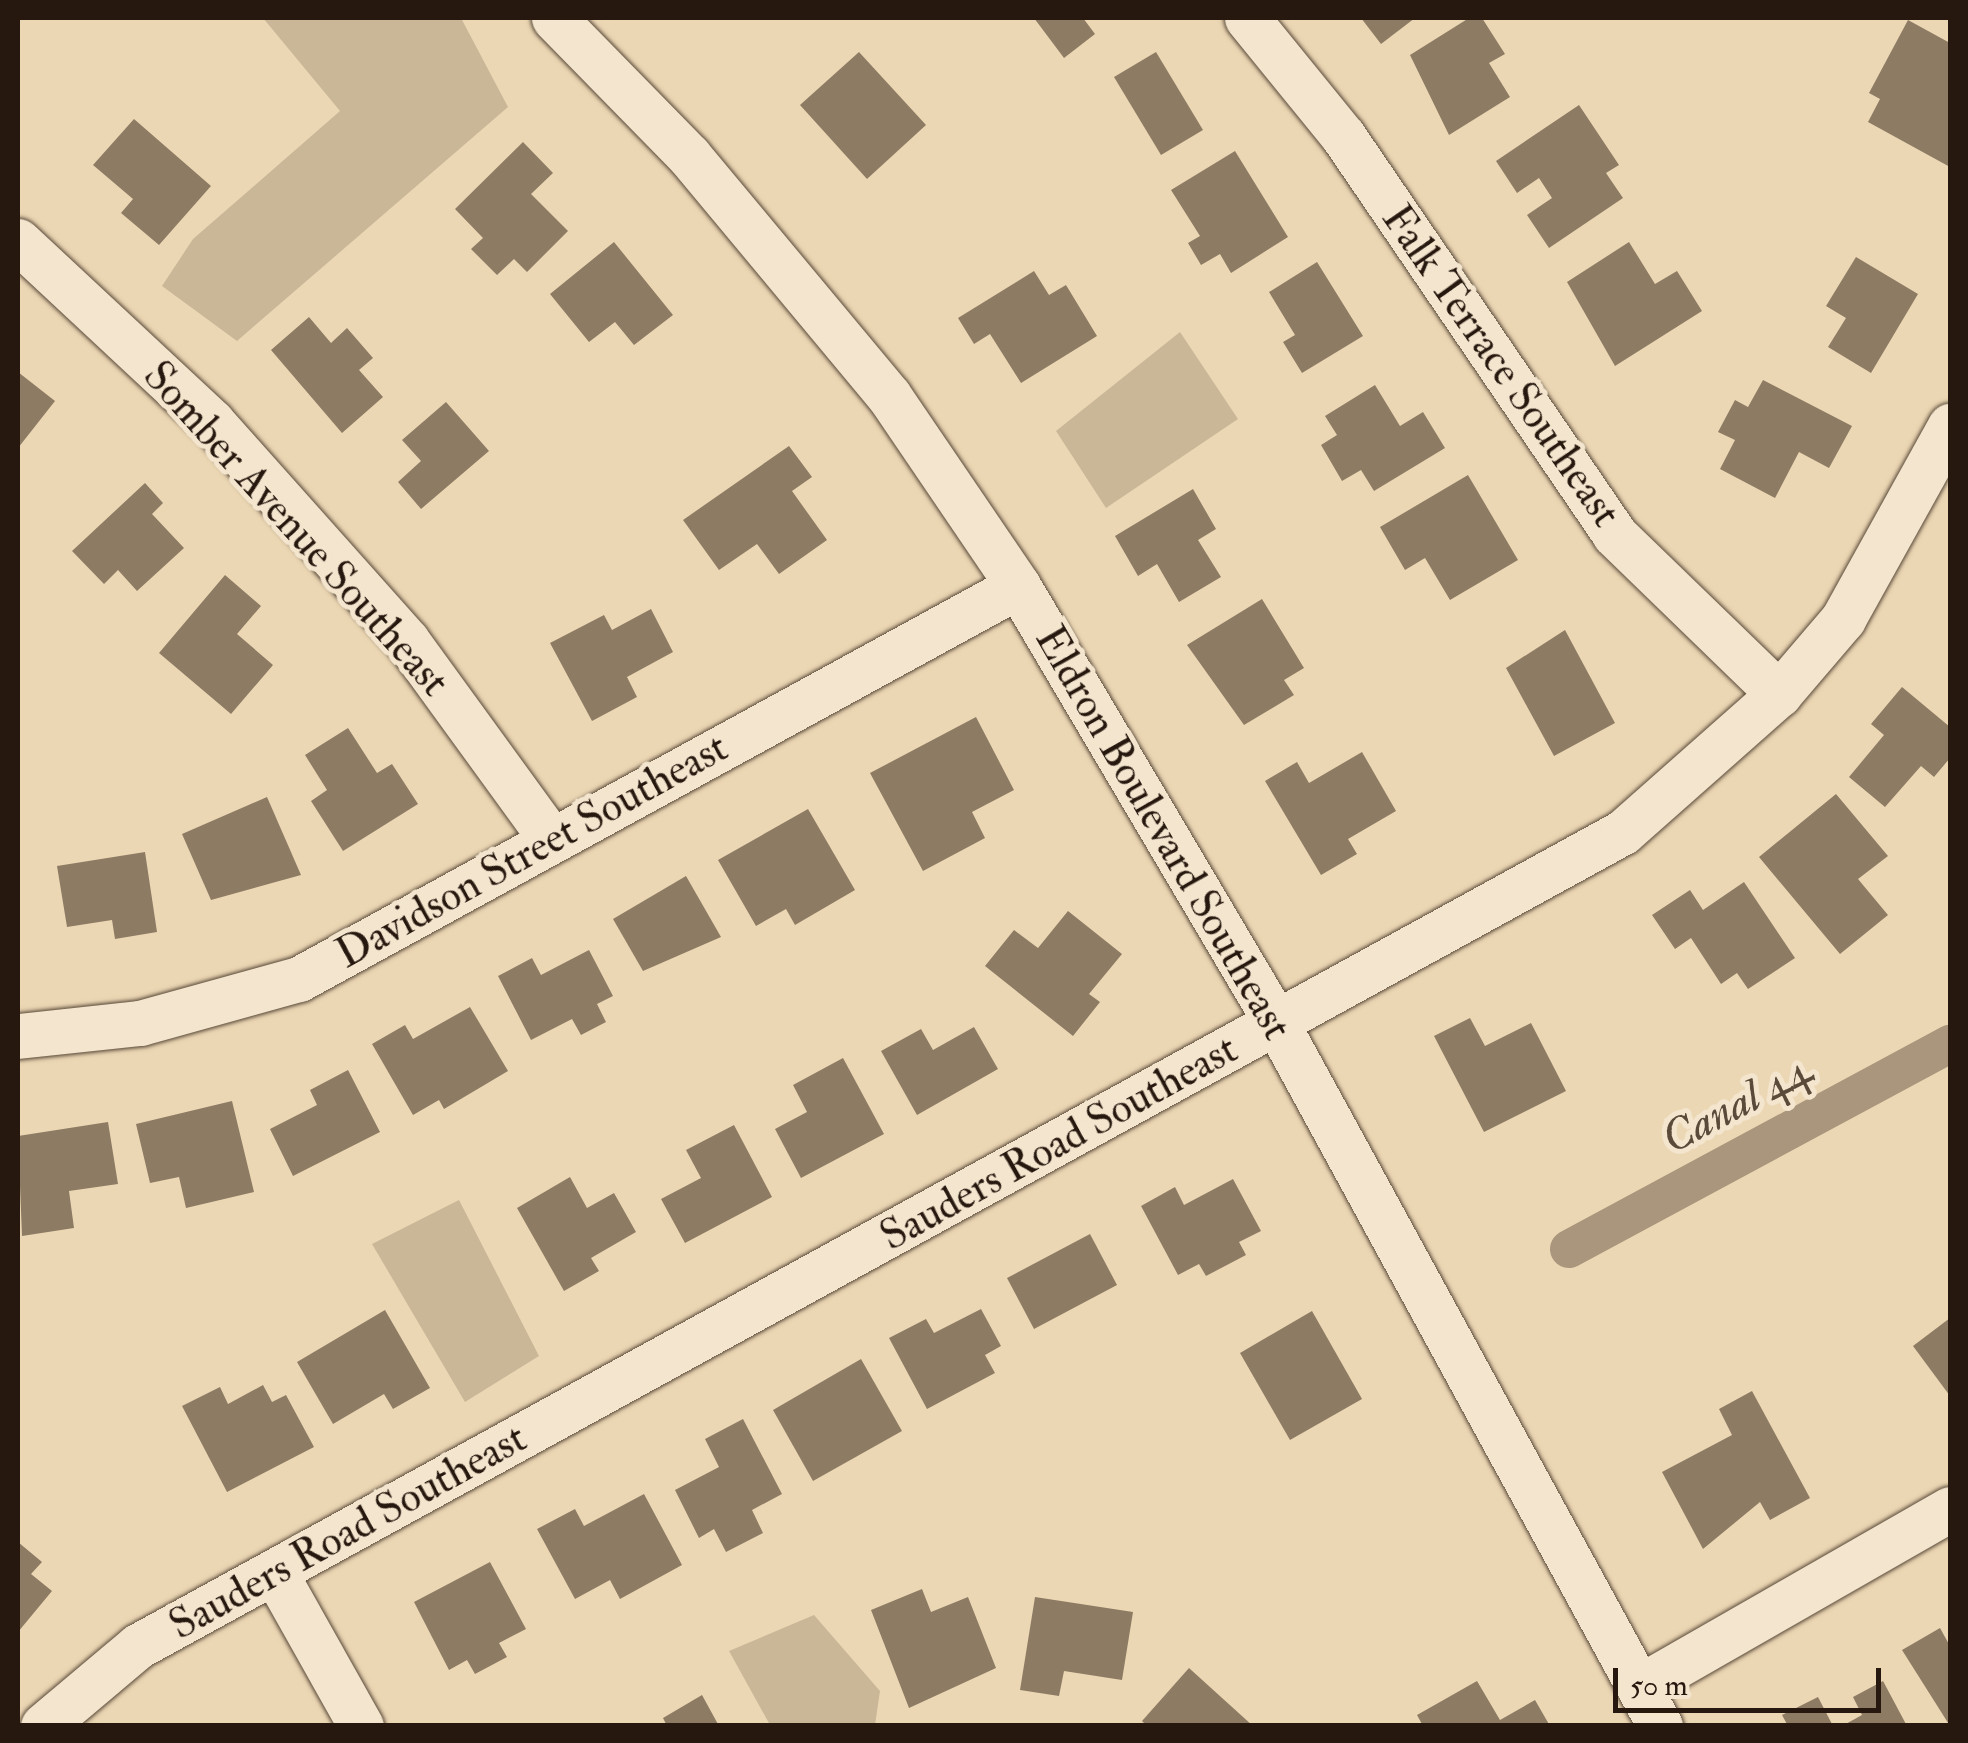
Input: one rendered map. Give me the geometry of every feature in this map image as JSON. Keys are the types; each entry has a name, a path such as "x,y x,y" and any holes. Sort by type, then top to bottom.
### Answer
{"street":[{"name":"Eldron Boulevard Southeast","path":"554,18 689,156 889,396 1018,586 1277,1024 1650,1706"},
{"name":"Falk Terrace Southeast","path":"1246,18 1342,136 1614,534 1779,694"},
{"name":"Somber Avenue Southeast","path":"18,241 251,466 407,641 550,838"},
{"name":"Sauders Road Southeast","path":"44,1726 138,1646 1624,832 1779,694 1842,619 1950,426"},
{"name":"Davidson Street Southeast","path":"18,1036 140,1023 300,979 550,838 1018,586"},
{"path":"1650,1706 1950,1509"},
{"path":"276,1572 361,1726"}],"shaded area":[{"path":"263,18 461,18 508,107 237,341 162,286 193,239 340,111"},
{"path":"1180,332 1238,419 1106,508 1056,431"},
{"path":"459,1200 539,1356 465,1402 372,1244"},
{"path":"814,1615 880,1691 875,1725 770,1725 729,1651"}],"building":[{"path":"1034,18 1083,18 1095,34 1064,58"},
{"path":"1361,18 1415,18 1381,44"},
{"path":"1469,18 1482,18 1505,54 1489,63 1510,97 1449,135 1410,55"},
{"path":"1908,20 1950,43 1950,167 1868,122 1880,99 1869,93"},
{"path":"859,52 926,125 867,179 800,105"},
{"path":"1156,52 1203,130 1161,155 1114,77"},
{"path":"1579,105 1619,165 1606,173 1623,198 1549,248 1527,215 1552,198 1539,178 1517,193 1496,161"},
{"path":"134,119 211,186 159,245 121,213 133,199 93,165"},
{"path":"523,142 553,173 531,194 568,231 527,272 514,259 497,275 471,249 483,238 455,209"},
{"path":"1235,151 1288,237 1231,273 1220,254 1201,265 1188,243 1200,236 1171,190"},
{"path":"614,242 673,315 634,345 615,322 589,342 550,294"},
{"path":"1629,242 1655,284 1677,271 1702,311 1615,366 1567,282"},
{"path":"1856,257 1918,294 1871,373 1828,347 1846,318 1826,306"},
{"path":"1317,262 1363,336 1302,373 1283,342 1295,335 1269,292"},
{"path":"1034,271 1049,295 1066,285 1097,336 1021,383 990,334 974,344 958,318"},
{"path":"309,317 331,343 347,328 373,358 359,370 383,397 342,433 271,350"},
{"path":"18,372 55,401 18,448"},
{"path":"1763,380 1852,426 1829,468 1799,452 1775,498 1720,469 1735,440 1718,432 1735,400 1748,407"},
{"path":"1375,385 1400,426 1423,412 1445,448 1374,491 1361,470 1342,481 1321,445 1337,435 1325,416"},
{"path":"446,402 489,451 421,509 398,482 421,461 402,440"},
{"path":"789,446 812,477 792,491 827,540 779,574 757,544 719,570 683,520"},
{"path":"1468,475 1518,560 1450,600 1425,558 1405,570 1380,527"},
{"path":"145,483 163,503 152,514 184,548 137,591 118,570 104,584 72,551"},
{"path":"1193,489 1216,529 1198,540 1221,577 1179,602 1157,564 1138,576 1115,536"},
{"path":"225,575 261,606 237,634 273,665 231,714 159,653"},
{"path":"1262,599 1304,668 1284,680 1294,695 1244,725 1187,645"},
{"path":"651,609 673,652 627,677 637,697 592,721 550,643 604,615 612,630"},
{"path":"1565,630 1615,723 1554,756 1506,668"},
{"path":"1902,687 1950,727 1950,758 1934,777 1921,766 1885,807 1849,777 1884,735 1871,724"},
{"path":"976,717 1014,790 972,812 985,838 923,871 870,773"},
{"path":"348,728 377,773 392,764 418,804 343,851 311,801 327,790 305,755"},
{"path":"1362,752 1396,811 1348,839 1357,854 1321,875 1265,781 1297,762 1309,783"},
{"path":"1836,794 1888,856 1858,879 1888,915 1840,954 1759,857"},
{"path":"267,797 301,875 211,900 182,834"},
{"path":"808,809 855,890 795,925 786,909 756,926 718,860"},
{"path":"145,852 157,932 115,939 112,920 67,927 57,866"},
{"path":"686,876 721,937 643,971 613,919"},
{"path":"1744,882 1795,958 1748,989 1737,973 1721,984 1691,938 1675,949 1652,915 1690,890 1703,910"},
{"path":"1068,911 1122,954 1089,994 1100,1002 1073,1036 985,966 1014,930 1038,948"},
{"path":"589,950 613,996 597,1004 606,1022 581,1035 572,1019 531,1040 498,976 532,958 541,975"},
{"path":"470,1007 508,1071 444,1109 439,1100 413,1115 372,1044 405,1025 413,1039"},
{"path":"1470,1018 1485,1046 1531,1023 1566,1091 1484,1132 1434,1036"},
{"path":"974,1027 998,1069 917,1115 881,1051 921,1029 933,1050"},
{"path":"843,1058 884,1134 801,1178 775,1129 807,1112 793,1085"},
{"path":"348,1070 380,1132 293,1176 270,1129 317,1105 310,1090"},
{"path":"232,1101 254,1192 186,1208 179,1177 150,1183 136,1124"},
{"path":"108,1122 118,1184 69,1191 74,1228 22,1236 18,1136"},
{"path":"734,1125 772,1197 685,1243 661,1199 701,1178 686,1150"},
{"path":"570,1177 587,1208 614,1193 636,1232 591,1258 599,1271 564,1291 517,1208"},
{"path":"1233,1179 1261,1231 1239,1242 1246,1255 1206,1276 1199,1264 1178,1275 1141,1206 1175,1187 1184,1205"},
{"path":"1090,1234 1117,1285 1034,1329 1007,1278"},
{"path":"981,1309 1001,1346 985,1355 995,1373 927,1409 889,1338 926,1319 934,1333"},
{"path":"385,1310 430,1388 393,1409 384,1394 333,1424 297,1362"},
{"path":"1312,1311 1362,1399 1290,1440 1240,1353"},
{"path":"1950,1318 1950,1396 1913,1346"},
{"path":"861,1359 902,1431 813,1481 773,1410"},
{"path":"263,1385 272,1402 286,1395 314,1447 227,1492 182,1406 220,1387 228,1404"},
{"path":"1752,1391 1810,1498 1770,1520 1760,1502 1703,1549 1662,1472 1732,1435 1719,1409"},
{"path":"743,1419 782,1494 752,1510 763,1533 726,1552 714,1529 699,1538 675,1490 719,1467 705,1439"},
{"path":"644,1494 682,1565 620,1599 610,1580 575,1599 537,1529 575,1509 584,1526"},
{"path":"18,1542 42,1562 31,1574 52,1591 18,1632"},
{"path":"490,1562 526,1629 499,1643 507,1657 475,1674 467,1660 449,1670 414,1602"},
{"path":"922,1589 931,1612 968,1597 996,1668 909,1708 871,1610"},
{"path":"1035,1597 1133,1612 1122,1680 1064,1671 1059,1696 1020,1690"},
{"path":"1940,1628 1950,1646 1950,1726 1902,1650"},
{"path":"1189,1668 1253,1726 1147,1726 1142,1721"},
{"path":"1477,1681 1500,1720 1535,1700 1550,1726 1423,1726 1417,1715"},
{"path":"1883,1681 1907,1726 1842,1726 1862,1715 1853,1697"},
{"path":"702,1695 719,1726 667,1726 663,1718"},
{"path":"1818,1697 1833,1726 1788,1726 1782,1715"}],"waterway":[{"name":"Canal 44","path":"1569,1249 1950,1044"}]}
